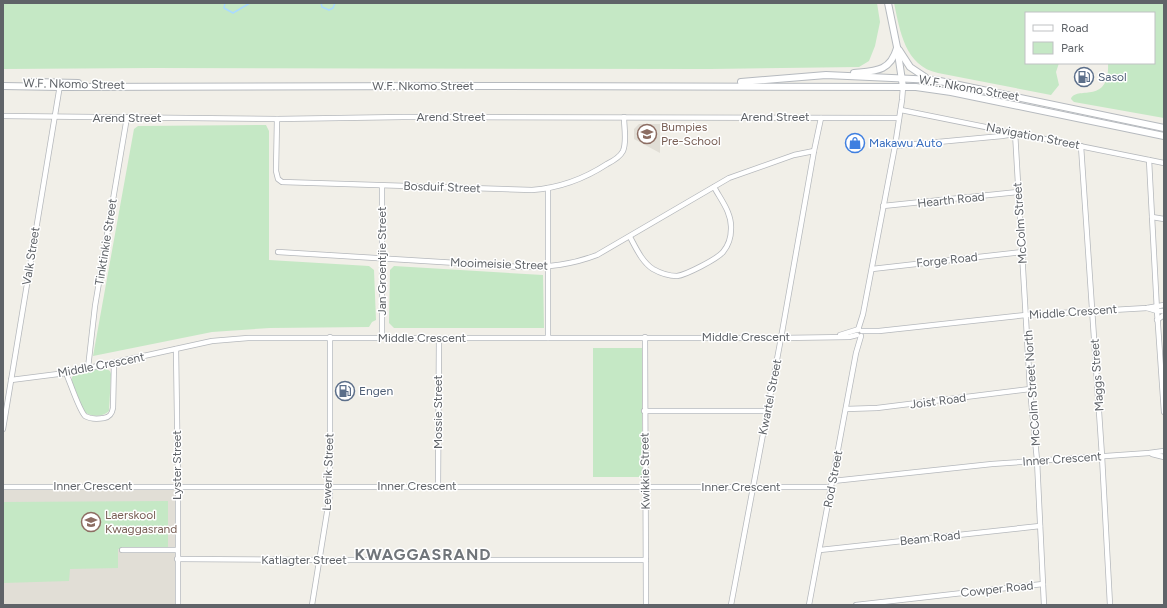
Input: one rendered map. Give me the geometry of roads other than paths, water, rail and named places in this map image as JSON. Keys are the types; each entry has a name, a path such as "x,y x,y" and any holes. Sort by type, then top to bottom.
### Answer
{"main road":[{"name":"Rod Street","path":"888,3 903,87"},
{"path":"826,75 878,71 893,59 897,47"},
{"path":"897,47 910,67 921,76 929,79"},
{"name":"W.F. Nkomo Street","path":"700,86 826,75 929,79 1164,128"},
{"name":"W.F. Nkomo Street","path":"3,84 146,86 700,86 928,88 1164,136"}],"street":[{"name":"Valk Street","path":"3,429 60,85"},
{"name":"Rod Street","path":"809,605 895,146 903,87"},
{"name":"Navigation Street","path":"901,110 1164,163"},
{"name":"Arend Street","path":"3,116 55,118 127,117 277,119 403,117 899,118"},
{"name":"Tinktinkie Street","path":"88,368 97,299 127,117"},
{"name":"Bosduif Street","path":"277,119 276,171 278,179 282,182 532,190 548,188 575,181 589,175 619,157 625,146 624,117"},
{"name":"Kwartel Street","path":"731,605 821,118"},
{"path":"895,146 1002,136 1015,132"},
{"name":"McColm Street","path":"1015,132 1026,315"},
{"name":"Maggs Street","path":"1081,146 1102,456 1110,605"},
{"name":"Mooimeisie Street","path":"278,252 547,267 576,262 597,256 738,174 794,155 814,151"},
{"path":"1149,160 1156,305 1164,412"},
{"name":"Jan Groentjie Street","path":"382,186 382,337"},
{"path":"630,237 648,265 660,273 671,276 684,274 718,256 724,251 729,242 731,222 728,212 714,187"},
{"path":"548,188 548,338"},
{"name":"Hearth Road","path":"883,206 1018,192"},
{"path":"1152,217 1164,220"},
{"name":"Forge Road","path":"872,269 1022,252"},
{"name":"Middle Crescent","path":"11,380 66,373 212,341 230,339 330,337 781,338 836,336 1026,315 1147,308 1156,305 1164,305"},
{"name":"Middle Crescent","path":"1147,308 1157,311 1164,311"},
{"name":"McColm Street North","path":"1026,315 1030,389 1037,460 1044,605"},
{"path":"1157,320 1164,315"},
{"name":"Lewerik Street","path":"312,605 330,486 330,337"},
{"name":"Kwikkie Street","path":"645,337 644,412 646,487 646,605"},
{"name":"Mossie Street","path":"438,486 439,338"},
{"name":"Lyster Street","path":"176,349 178,605"},
{"path":"66,373 82,411 86,416 96,419 107,417 111,414 113,408 114,363"},
{"name":"Joist Road","path":"846,409 877,408 1030,389"},
{"path":"644,412 767,411"},
{"name":"Inner Crescent","path":"833,481 992,464 1149,454 1164,451"},
{"name":"Inner Crescent","path":"1149,454 1164,457"},
{"name":"Inner Crescent","path":"3,486 831,487"},
{"name":"Beam Road","path":"820,550 1040,526"},
{"path":"122,550 177,550"},
{"name":"Katlagter Street","path":"177,559 646,560"},
{"name":"Cowper Road","path":"856,605 1043,584"}],"waterway":[{"path":"225,3 224,8 233,13 250,3"},
{"path":"321,3 322,7 329,10 333,8 335,3"}],"place":[{"name":"Sasol","path":"1084,77"},
{"name":"Bumpies Pre-School","path":"647,134"},
{"name":"Makawu Auto","path":"855,143"},
{"name":"Engen","path":"345,391"},
{"name":"Laerskool Kwaggasrand","path":"91,522"}],"district":[{"name":"KWAGGASRAND","path":"423,554"}]}
